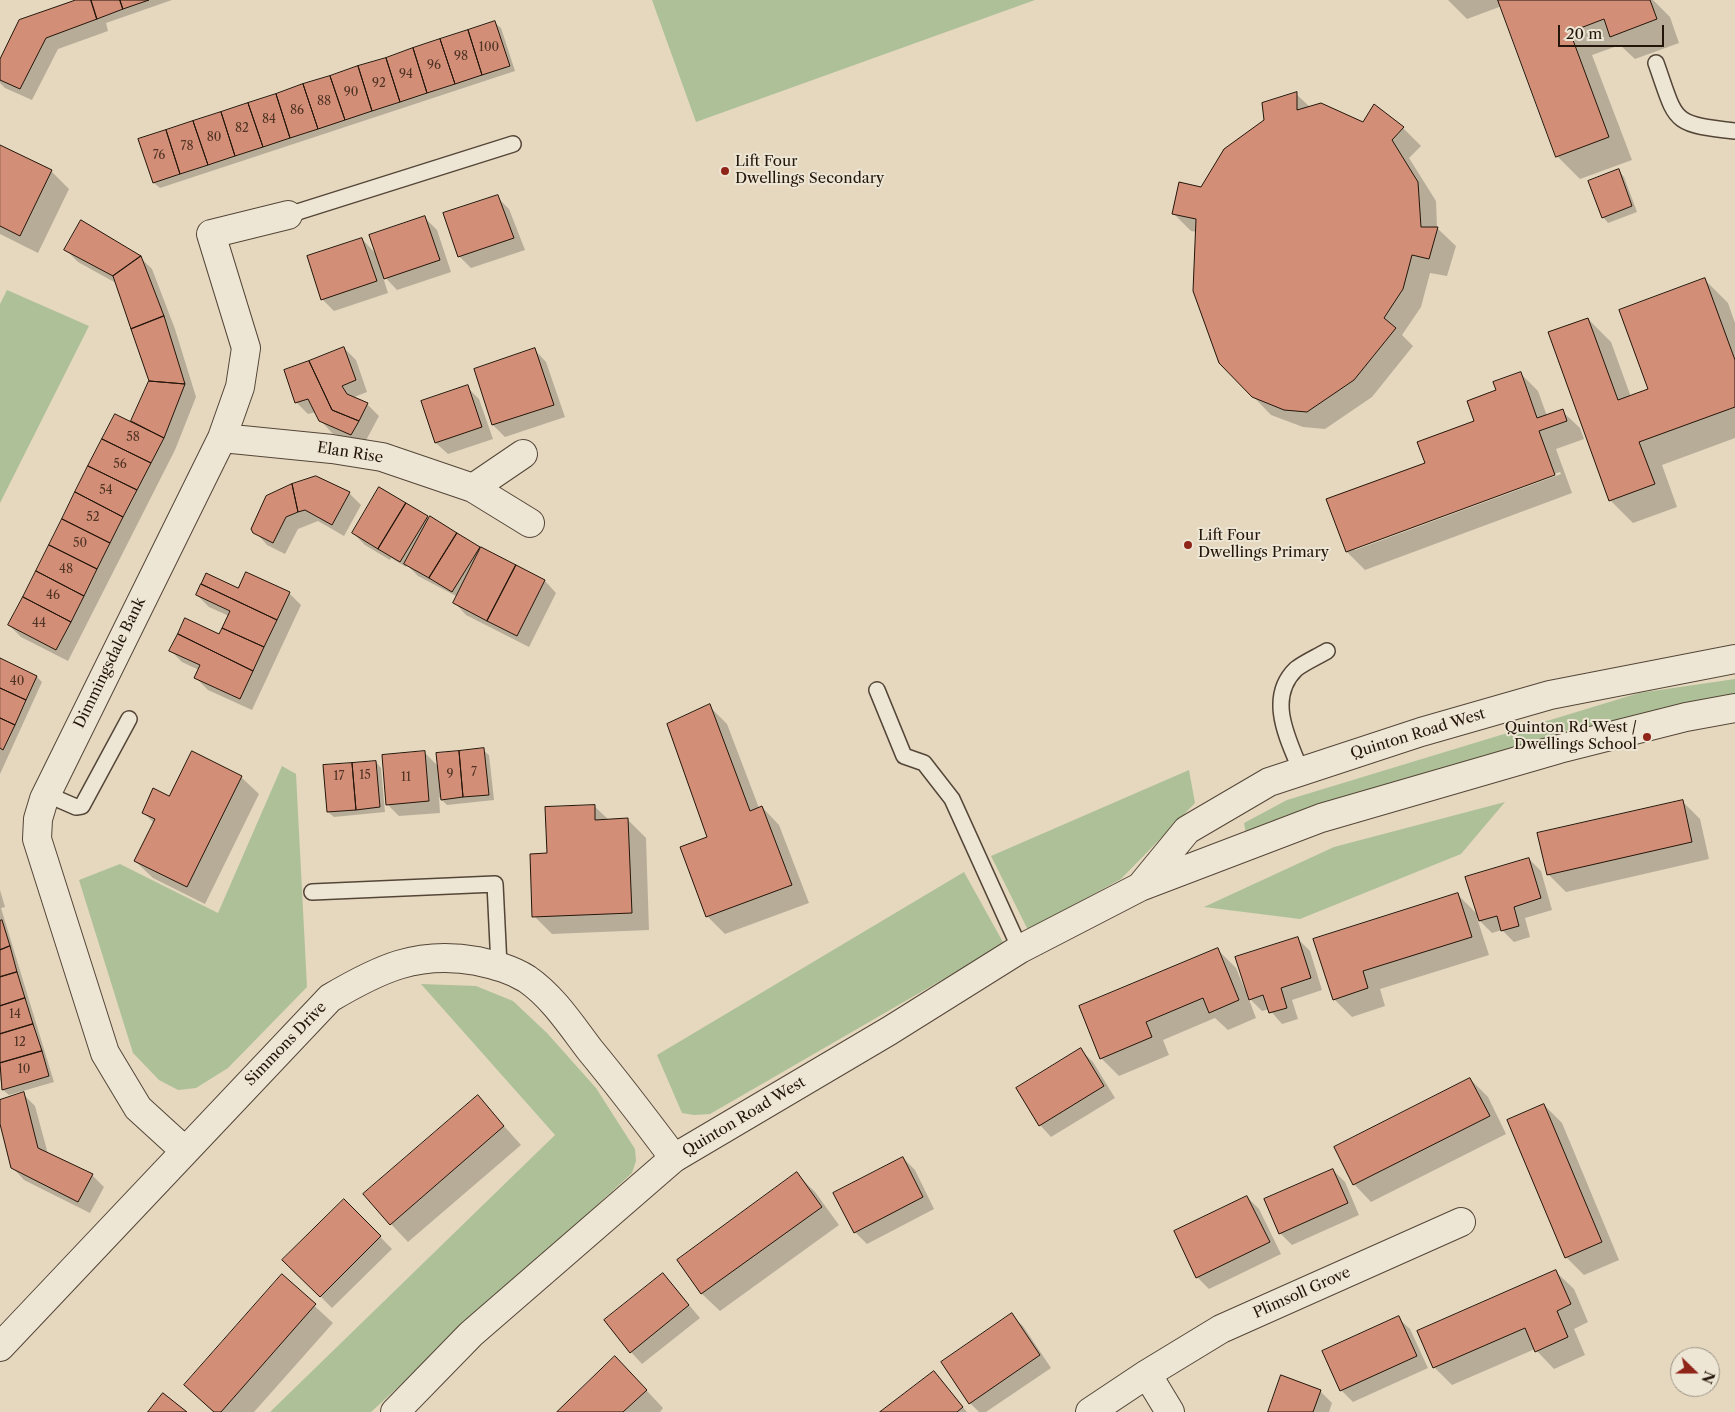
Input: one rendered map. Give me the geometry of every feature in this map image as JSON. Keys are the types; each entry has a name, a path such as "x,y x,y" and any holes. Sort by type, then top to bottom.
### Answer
{"street":[{"name":"Dimmingsdale Bank","path":"184,1150 138,1108 105,1053 37,839 38,819 46,794 222,438 240,387 246,348 211,234 288,215"},
{"name":"Elan Rise","path":"222,438 332,449 382,457 474,488 530,523"},
{"path":"474,488 523,454"},
{"name":"Quinton Road West","path":"1140,887 1187,830 1269,782 1421,732 1550,695 1735,658"},
{"name":"Quinton Road West","path":"395,1412 471,1334 674,1158 889,1031 1020,949 1140,887 1321,818 1559,749 1735,708"},
{"name":"Simmons Drive","path":"0,1347 184,1150 330,998 392,966 426,957 460,958 499,966 527,980 557,1006 674,1158"},
{"name":"Plimsoll Grove","path":"1090,1412 1147,1374 1222,1329 1461,1222"},
{"path":"1147,1374 1170,1412"}],"lane":[{"path":"1656,63 1673,108 1680,119 1694,126 1735,131"},
{"path":"288,215 513,144"},
{"path":"1302,771 1290,744 1282,716 1280,697 1288,679 1298,668 1327,651"},
{"path":"877,690 904,756 924,764 952,799 1020,949"},
{"path":"46,794 76,807 82,806 129,719"},
{"path":"312,892 494,884 499,966"}],"green space":[{"path":"652,0 1035,0 696,122"},
{"path":"7,290 89,326 0,503 0,304"},
{"path":"1735,679 1735,699 1534,741 1246,834 1244,823 1287,800 1639,693"},
{"path":"282,766 296,774 307,987 228,1068 196,1088 178,1090 159,1080 133,1053 79,880 120,864 218,913"},
{"path":"1189,770 1195,803 1121,879 1028,930 991,856"},
{"path":"1505,802 1461,854 1300,919 1204,907 1334,847"},
{"path":"964,872 1004,944 710,1114 694,1115 682,1113 657,1055"},
{"path":"421,984 476,986 513,1001 547,1033 596,1088 635,1149 636,1161 632,1173 371,1412 270,1412 555,1135"}],"building":[{"path":"76,0 91,0 97,19 46,38 20,89 0,80 0,59 19,20"},
{"path":"91,0 120,0 123,9 97,19"},
{"path":"120,0 149,0 123,9"},
{"path":"1498,0 1650,0 1657,19 1610,37 1604,19 1570,32 1609,137 1556,157"},
{"path":"495,21 510,66 482,75 468,30"},
{"path":"468,30 482,75 455,84 440,39"},
{"path":"440,39 455,84 427,93 413,48"},
{"path":"413,48 427,93 400,102 386,58"},
{"path":"386,58 400,102 372,111 358,66"},
{"path":"358,66 372,111 345,120 330,76"},
{"path":"330,76 345,120 318,129 303,84"},
{"path":"303,84 318,129 290,138 276,94"},
{"path":"1297,92 1297,110 1321,103 1363,122 1374,104 1404,127 1392,140 1418,182 1421,227 1438,227 1429,259 1412,255 1403,289 1384,318 1396,328 1354,380 1307,412 1284,410 1252,397 1219,363 1193,291 1196,219 1172,214 1179,182 1201,187 1224,149 1264,120 1262,103"},
{"path":"276,94 290,138 263,147 248,103"},
{"path":"248,103 263,147 235,156 221,112"},
{"path":"221,112 235,156 208,165 193,121"},
{"path":"193,121 208,165 180,174 166,130"},
{"path":"166,130 180,174 153,183 138,139"},
{"path":"0,145 52,170 20,236 0,226"},
{"path":"1619,169 1632,206 1602,218 1588,181"},
{"path":"498,195 514,238 458,257 443,213"},
{"path":"425,216 440,260 384,279 369,235"},
{"path":"81,220 141,256 113,276 64,250"},
{"path":"362,238 377,281 321,300 307,256"},
{"path":"141,256 164,316 131,329 113,276"},
{"path":"1705,278 1735,360 1735,407 1639,442 1655,484 1609,501 1548,332 1588,318 1618,400 1648,389 1619,310"},
{"path":"164,316 185,384 149,381 131,329"},
{"path":"344,347 356,380 342,386 347,394 368,403 359,421 332,410 309,361"},
{"path":"535,348 554,405 492,425 474,369"},
{"path":"309,361 332,410 359,421 351,435 319,421 308,399 295,403 284,370"},
{"path":"1521,372 1537,418 1563,409 1567,421 1539,431 1555,475 1346,552 1326,499 1425,463 1417,442 1474,421 1467,401 1496,390 1493,382"},
{"path":"149,381 185,384 164,438 131,421"},
{"path":"468,385 482,427 435,443 421,401"},
{"path":"115,414 164,438 151,463 102,439"},
{"path":"102,439 151,463 137,490 88,466"},
{"path":"88,466 137,490 123,517 75,492"},
{"path":"316,476 350,492 332,525 305,510 298,512 292,484"},
{"path":"292,484 298,512 286,517 273,543 253,533 251,529 266,496"},
{"path":"379,487 406,503 378,549 352,533"},
{"path":"75,492 123,517 110,543 62,519"},
{"path":"406,503 428,516 400,562 378,549"},
{"path":"430,516 457,533 429,578 404,564"},
{"path":"62,519 110,543 97,569 49,545"},
{"path":"457,533 480,547 452,592 429,578"},
{"path":"49,545 97,569 84,596 36,571"},
{"path":"481,547 516,565 487,621 453,603"},
{"path":"516,565 545,580 517,636 487,621"},
{"path":"36,571 84,596 71,622 23,597"},
{"path":"246,572 290,592 277,620 201,584 206,573 238,588"},
{"path":"201,584 277,620 264,647 222,628 230,611 196,595"},
{"path":"23,597 71,622 56,650 8,625"},
{"path":"185,618 219,634 222,628 264,647 253,671 178,634"},
{"path":"178,634 253,671 240,699 194,678 200,665 169,651"},
{"path":"0,658 37,676 26,700 0,688"},
{"path":"0,688 26,700 15,725 0,718"},
{"path":"710,704 750,811 762,806 792,885 706,917 680,847 707,837 667,724"},
{"path":"0,718 15,725 3,750 0,748"},
{"path":"484,748 489,795 463,797 459,751"},
{"path":"192,751 242,776 187,887 134,861 155,819 142,813 153,788 169,796"},
{"path":"425,751 429,801 386,805 382,755"},
{"path":"459,751 463,797 441,800 436,753"},
{"path":"376,761 380,807 356,810 352,763"},
{"path":"352,763 356,810 327,812 323,765"},
{"path":"1683,800 1692,842 1547,875 1537,833"},
{"path":"595,805 595,820 628,818 632,913 532,917 530,854 547,853 545,807"},
{"path":"1529,858 1541,898 1514,907 1519,926 1501,931 1497,916 1479,921 1465,877"},
{"path":"1458,893 1472,937 1363,971 1368,988 1333,1000 1313,939"},
{"path":"2,920 10,946 0,950 0,921"},
{"path":"1298,937 1311,978 1281,988 1287,1008 1269,1013 1263,995 1249,1000 1235,957"},
{"path":"10,946 17,972 0,977 0,950"},
{"path":"1218,948 1239,1000 1209,1013 1203,998 1146,1022 1152,1037 1100,1059 1079,1006"},
{"path":"17,972 25,998 0,1006 0,977"},
{"path":"25,998 33,1024 0,1034 0,1006"},
{"path":"33,1024 42,1051 0,1063 0,1034"},
{"path":"1081,1048 1104,1086 1039,1126 1016,1088"},
{"path":"42,1051 49,1076 2,1090 0,1063"},
{"path":"1470,1078 1490,1116 1353,1185 1334,1147"},
{"path":"24,1092 38,1148 93,1174 78,1202 11,1168 0,1124 0,1100"},
{"path":"478,1095 504,1126 390,1225 363,1194"},
{"path":"1544,1104 1602,1242 1565,1258 1507,1120"},
{"path":"903,1157 923,1197 854,1233 833,1193"},
{"path":"1333,1169 1348,1203 1279,1234 1264,1199"},
{"path":"797,1172 822,1207 701,1294 677,1260"},
{"path":"1247,1196 1270,1242 1196,1278 1174,1231"},
{"path":"344,1199 381,1236 320,1297 282,1260"},
{"path":"1556,1270 1571,1304 1557,1311 1568,1337 1535,1352 1525,1328 1433,1368 1417,1331"},
{"path":"663,1273 689,1305 630,1353 604,1320"},
{"path":"282,1274 316,1304 221,1412 214,1412 184,1385"},
{"path":"1012,1313 1040,1355 969,1404 941,1362"},
{"path":"1399,1316 1417,1356 1340,1391 1322,1351"},
{"path":"615,1356 647,1390 623,1412 557,1412"},
{"path":"934,1371 963,1407 957,1412 880,1412"},
{"path":"1281,1375 1321,1390 1313,1412 1268,1412"},
{"path":"163,1393 187,1412 148,1412"}],"place":[{"name":"Lift Four Dwellings Secondary","path":"725,171"},
{"name":"Lift Four Dwellings Primary","path":"1188,545"},
{"name":"Quinton Rd West / Dwellings School","path":"1647,737"}]}
